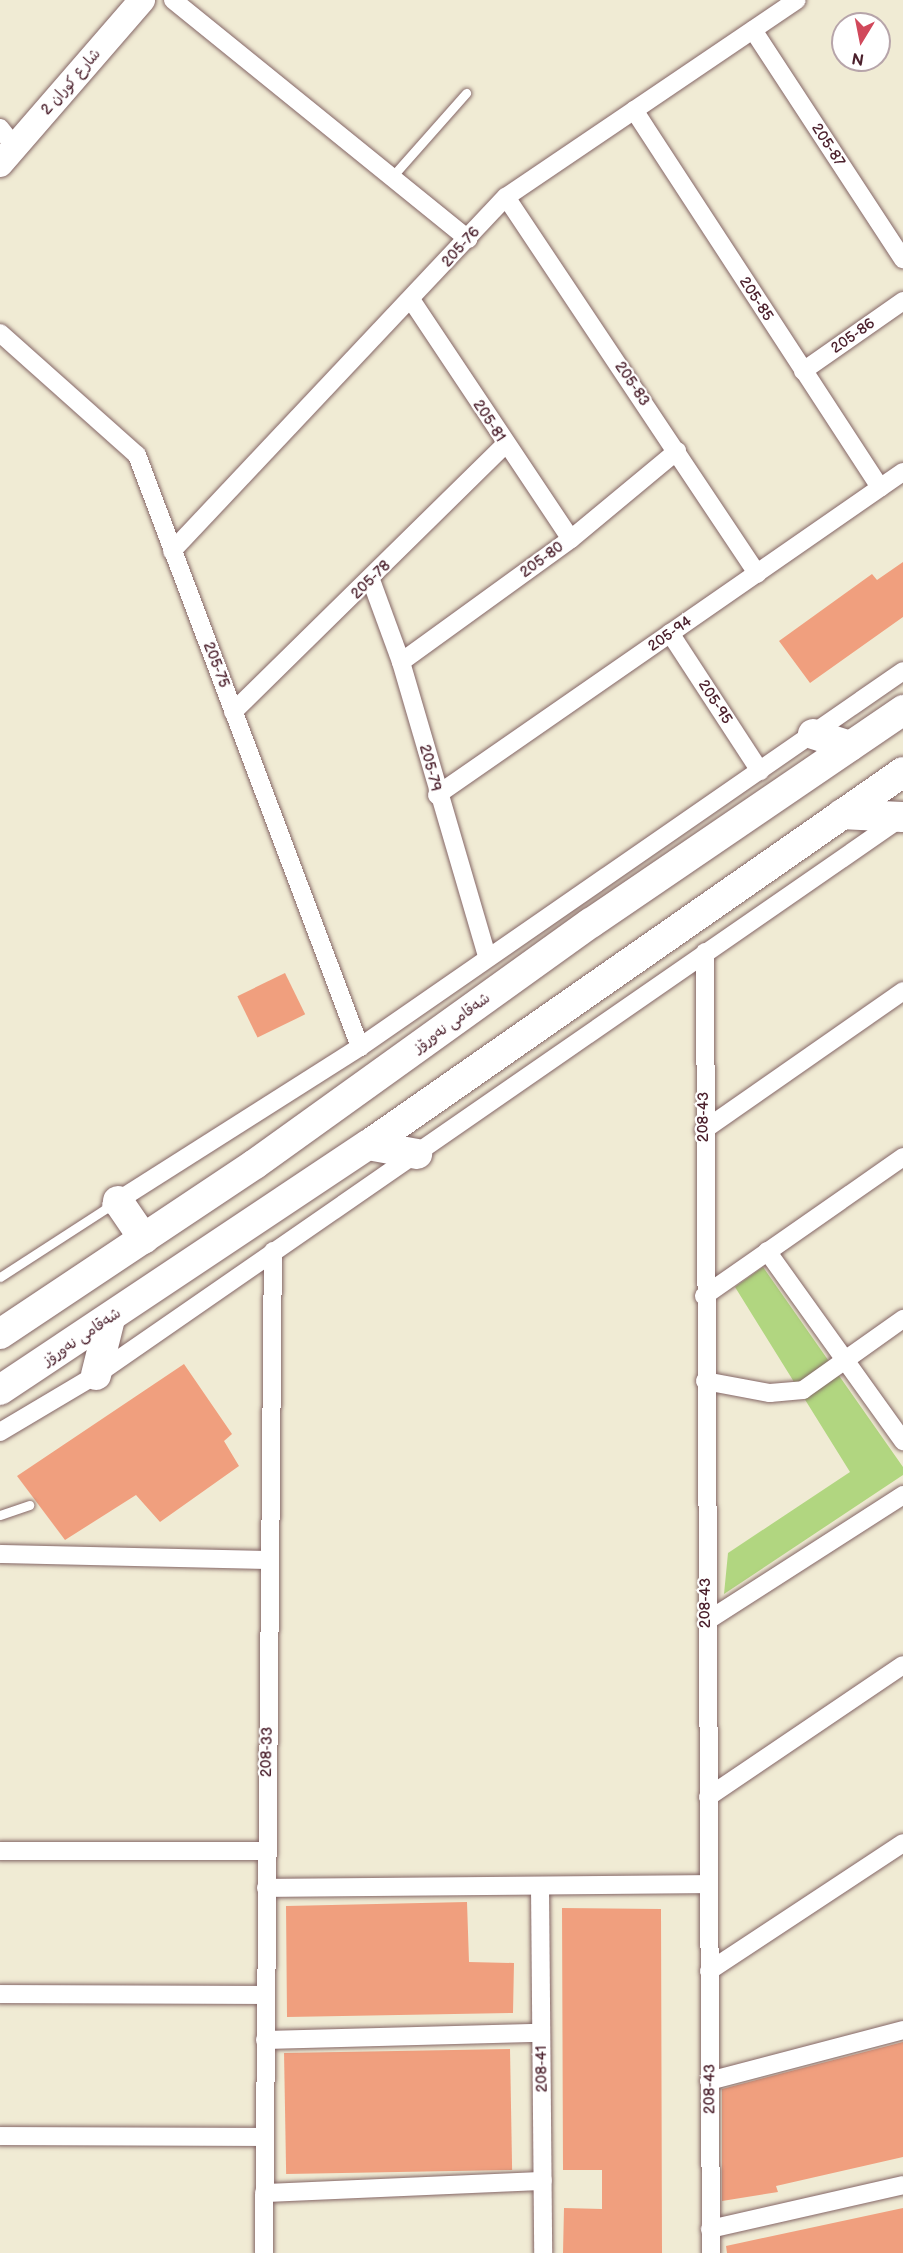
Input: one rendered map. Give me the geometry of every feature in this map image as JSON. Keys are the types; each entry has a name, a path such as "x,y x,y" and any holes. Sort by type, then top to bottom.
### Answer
{"main road":[{"name":"شەقامی نەورۆز","path":"0,1334 255,1164 903,710"},
{"path":"813,734 850,746"},
{"name":"شەقامی نەورۆز","path":"0,1390 110,1319 368,1145 903,772"},
{"path":"842,814 902,817"},
{"path":"368,1145 417,1154"},
{"path":"255,1164 282,1203"},
{"path":"113,1204 144,1239"},
{"path":"96,1375 110,1319"}],"street":[{"name":"شارع كوران 2","path":"5,147 142,0"},
{"path":"174,0 390,179 468,239"},
{"name":"205-76","path":"172,550 412,301 506,197 797,0"},
{"name":"205-87","path":"753,30 903,259"},
{"name":"205-85","path":"634,110 880,488"},
{"name":"205-83","path":"506,197 757,573"},
{"name":"205-81","path":"412,301 505,445 570,539"},
{"name":"205-86","path":"803,371 903,301"},
{"name":"205-75","path":"0,333 137,455 360,1047"},
{"name":"205-78","path":"233,712 371,580 505,445"},
{"name":"205-80","path":"401,662 570,539 678,452"},
{"name":"205-94","path":"437,795 903,472"},
{"name":"205-79","path":"371,580 401,662 437,795 487,957"},
{"name":"205-95","path":"670,633 760,771"},
{"path":"113,1204 360,1047 903,671"},
{"path":"0,1432 96,1375 902,817"},
{"name":"208-43","path":"705,952 706,1621 711,2253"},
{"path":"704,1130 903,991"},
{"path":"705,1296 903,1157"},
{"name":"208-33","path":"264,2253 273,1251"},
{"path":"767,1251 903,1441"},
{"path":"705,1382 788,1394 844,1361 903,1319"},
{"path":"706,1621 903,1494"},
{"path":"0,1554 269,1560"},
{"path":"708,1797 903,1665"},
{"path":"709,1971 901,1850"},
{"path":"0,1851 266,1851"},
{"path":"266,1888 708,1884"},
{"name":"208-41","path":"540,1886 543,2253"},
{"path":"0,1994 265,1995"},
{"path":"710,2081 903,2030"},
{"path":"265,2040 541,2033"},
{"path":"0,2136 264,2137"},
{"path":"264,2193 543,2181"},
{"path":"710,2229 903,2185"}],"lane":[{"path":"390,179 466,93"},
{"path":"0,1277 113,1204"},
{"path":"0,1515 29,1504"}],"green space":[{"path":"763,1267 903,1467 903,1475 724,1594 728,1553 850,1472 735,1287"}],"building":[{"path":"903,562 903,617 810,683 779,641 872,574 877,580"},
{"path":"285,973 305,1014 258,1038 237,996"},
{"path":"184,1364 232,1434 224,1441 239,1466 160,1522 136,1495 65,1540 17,1476"},
{"path":"467,1902 469,1962 514,1963 513,2013 287,2017 286,1906"},
{"path":"562,1908 661,1909 662,2253 563,2253 564,2208 602,2209 602,2170 563,2170"},
{"path":"903,2042 903,2157 776,2186 778,2192 722,2201 722,2089"},
{"path":"510,2049 512,2170 286,2174 284,2053"},
{"path":"903,2208 903,2253 727,2253 726,2246"}]}
